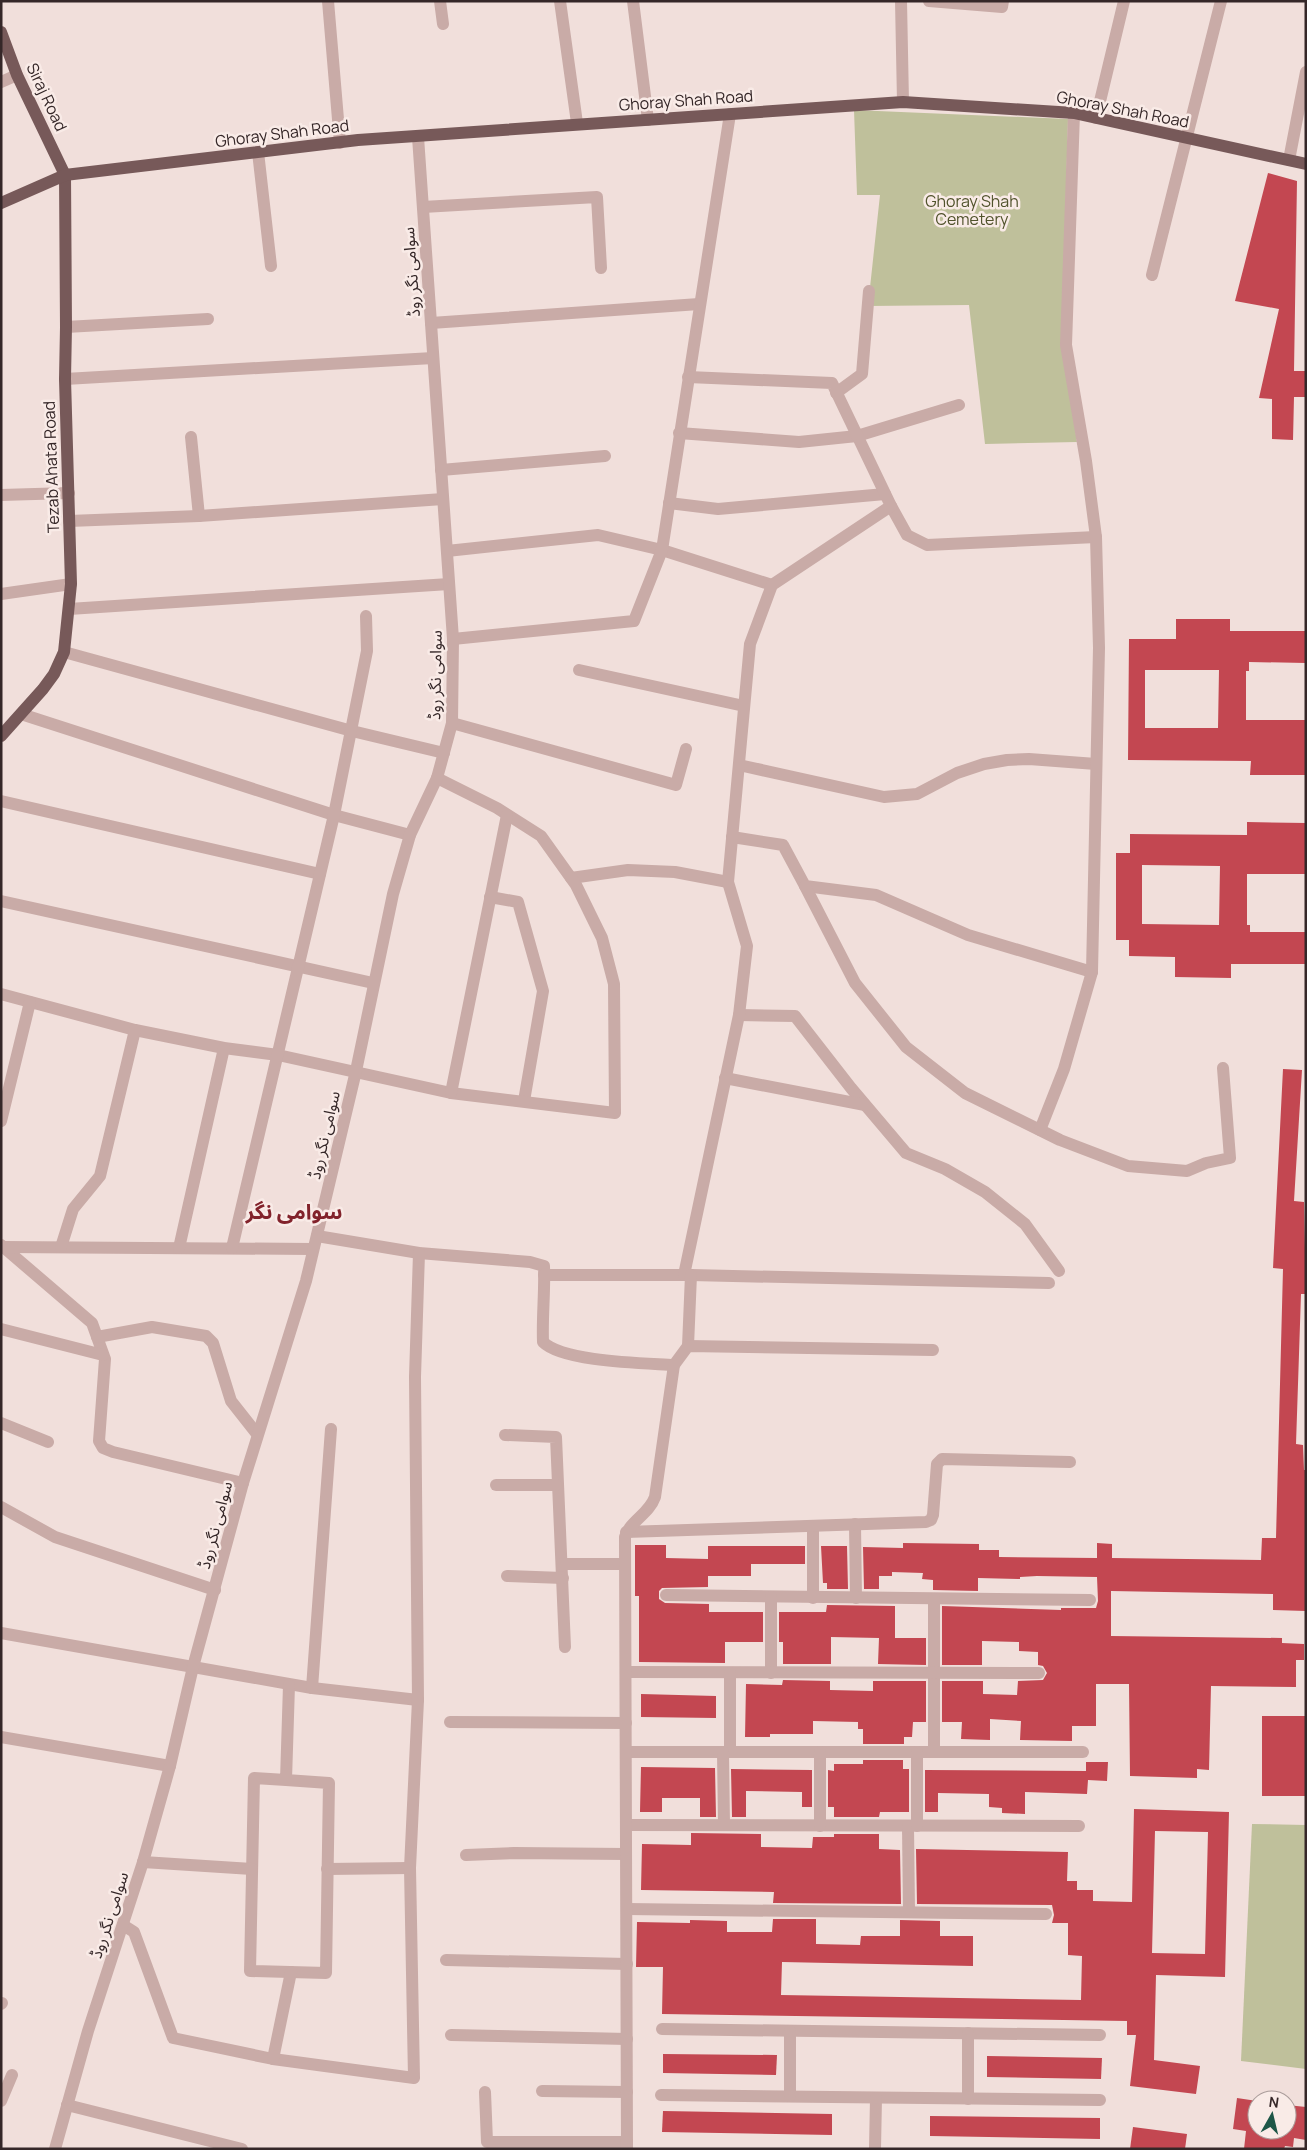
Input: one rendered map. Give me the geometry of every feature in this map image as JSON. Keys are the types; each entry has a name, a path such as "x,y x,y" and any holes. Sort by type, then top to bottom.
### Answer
{"main road":[{"name":"Siraj Road","path":"1,32 17,75 65,175"},
{"name":"Ghoray Shah Road","path":"1,203 65,175 340,142 577,123 648,120 903,102 1074,113 1306,164"},
{"name":"Tezab Ahata Road","path":"1,736 54,674 64,652 69,609 71,584 65,379 65,175"}],"street":[{"path":"328,1 340,142"},
{"path":"440,1 443,24"},
{"path":"560,1 577,123"},
{"path":"633,1 648,120"},
{"path":"901,1 903,102"},
{"path":"930,1 1002,7 1003,1"},
{"path":"1096,118 1124,1"},
{"path":"1152,275 1221,1"},
{"path":"1289,160 1306,72"},
{"path":"1,82 17,75"},
{"path":"1040,1130 1064,1069 1092,972 1099,648 1096,536 1086,461 1066,345 1074,113"},
{"path":"453,639 634,621 662,550 730,114"},
{"name":"سوامی نگر روڈ","path":"55,2149 88,2031 143,1862 170,1766 193,1667 215,1590 242,1482 306,1281 356,1071 393,894 410,835 437,778 452,723 453,639 418,137"},
{"path":"258,152 271,266"},
{"path":"422,207 597,197 601,268"},
{"path":"836,393 862,374 869,291"},
{"path":"431,324 699,304"},
{"path":"66,327 208,319"},
{"path":"65,379 433,358"},
{"path":"688,377 832,384 907,535 927,545 1096,536"},
{"path":"679,433 799,442 857,436 959,404"},
{"path":"191,437 199,516"},
{"path":"441,470 605,456"},
{"path":"1,495 69,493"},
{"path":"669,503 718,509 885,494"},
{"path":"69,521 199,516 443,499"},
{"path":"485,2092 487,2142 532,2145 627,2146 624,1564 626,1532 648,1510 655,1497 674,1365 688,1346 687,1275 739,1015 747,946 728,882 750,644 772,585 891,506"},
{"path":"446,551 598,536 662,550 772,585"},
{"path":"1,594 71,584"},
{"path":"69,609 449,584"},
{"path":"232,1248 334,815 367,651 366,616"},
{"path":"64,652 444,753"},
{"path":"579,670 744,706"},
{"path":"21,714 334,815 410,835"},
{"path":"452,723 676,785 686,749"},
{"path":"739,765 884,797 916,794 957,773 999,761 1029,759 1096,764"},
{"path":"1,994 135,1030 224,1048 278,1055 451,1093 615,1113 614,984 602,938 571,878 541,836 507,814 437,778"},
{"path":"1,801 320,874"},
{"path":"451,1093 507,814"},
{"path":"732,837 783,845 855,983 906,1047 966,1093 1040,1130 1128,1166 1187,1171 1206,1163 1230,1158 1223,1068"},
{"path":"571,878 628,870 675,872 728,882"},
{"path":"805,886 876,895 968,935 1092,972"},
{"path":"490,897 518,902 544,991 524,1101"},
{"path":"1,901 373,983"},
{"path":"1,1120 30,1002"},
{"path":"739,1015 794,1016 906,1153 944,1170 985,1192 1025,1224 1059,1271"},
{"path":"61,1247 73,1209 100,1176 135,1030"},
{"path":"179,1248 224,1048"},
{"path":"726,1078 865,1105"},
{"path":"317,1236 419,1253 530,1262 544,1266 545,1285 541,1308 543,1342 548,1348 576,1356 597,1359 674,1365"},
{"path":"2,1249 61,1247 312,1250"},
{"path":"2,1249 92,1323 105,1359 99,1441 103,1448 113,1452 242,1482"},
{"path":"123,1925 134,1932 173,2038 273,2059 414,2078 410,1868 418,1700 415,1377 419,1253"},
{"path":"544,1275 687,1275 1049,1283"},
{"path":"97,1338 152,1326 206,1336 212,1343 231,1401 257,1434"},
{"path":"1,1329 103,1355"},
{"path":"688,1346 933,1350"},
{"path":"1,1423 48,1442"},
{"path":"312,1688 331,1429"},
{"path":"505,1435 556,1437 556,1485 562,1564 565,1647"},
{"path":"626,1532 926,1522 933,1515 937,1464 942,1459 1070,1462"},
{"path":"496,1485 556,1485"},
{"path":"1,1507 55,1537 215,1590"},
{"path":"855,1524 856,1598"},
{"path":"812,1526 813,1598"},
{"path":"562,1564 624,1564"},
{"path":"507,1576 562,1578"},
{"path":"666,1595 1090,1600"},
{"path":"771,1597 771,1673"},
{"path":"934,1599 934,1752"},
{"path":"1,1633 312,1688 418,1700"},
{"path":"626,1672 1040,1673"},
{"path":"724,1825 730,1673"},
{"path":"286,1780 289,1684"},
{"path":"450,1722 626,1723"},
{"path":"1,1737 170,1766"},
{"path":"626,1752 1083,1752"},
{"path":"820,1752 820,1826"},
{"path":"908,1912 918,1752"},
{"path":"254,1778 286,1780 329,1783 326,1973 250,1971 254,1778"},
{"path":"626,1825 1079,1826"},
{"path":"466,1855 514,1853 626,1854"},
{"path":"143,1862 252,1869"},
{"path":"327,1869 410,1868"},
{"path":"627,1909 1046,1914"},
{"path":"446,1960 627,1964"},
{"path":"273,2059 291,1972"},
{"path":"662,2029 1100,2035"},
{"path":"790,2031 790,2096"},
{"path":"968,2033 968,2098"},
{"path":"451,2035 627,2039"},
{"path":"1,2101 12,2075"},
{"path":"542,2091 627,2092"},
{"path":"661,2095 1100,2100"},
{"path":"875,2149 876,2098"},
{"path":"67,2105 242,2149"}],"green space":[{"name":"Ghoray Shah Cemetery","path":"854,110 1068,119 1062,338 1077,442 985,444 969,305 868,306 880,195 857,195"},
{"path":"1252,1824 1306,1825 1306,2069 1241,2061"}],"building":[{"path":"1268,173 1297,181 1294,371 1306,371 1306,397 1294,397 1293,440 1272,439 1272,399 1259,398 1279,309 1235,301"},
{"path":"1176,619 1230,619 1230,631 1306,631 1306,663 1249,662 1249,671 1246,671 1246,720 1306,720 1306,775 1250,775 1251,761 1128,760 1129,639 1176,639","holes":["1145,670 1219,670 1218,728 1145,728"]},
{"path":"1247,822 1306,823 1306,874 1247,874 1247,925 1250,925 1250,932 1306,932 1306,964 1231,964 1231,978 1175,977 1175,957 1129,956 1129,940 1116,940 1116,853 1130,853 1130,834 1247,835","holes":["1142,865 1220,866 1219,925 1142,924"]},
{"path":"1283,1069 1302,1070 1294,1201 1304,1202 1306,1294 1301,1294 1296,1444 1303,1445 1304,1470 1306,1470 1306,1611 1273,1610 1273,1594 1111,1591 1111,1636 1282,1638 1282,1643 1304,1644 1304,1660 1296,1660 1296,1687 1211,1686 1209,1770 1197,1769 1197,1778 1130,1776 1129,1684 1096,1684 1096,1726 1072,1726 1072,1741 1020,1740 1021,1721 990,1719 990,1740 961,1739 962,1722 942,1722 942,1681 983,1681 983,1694 1017,1695 1018,1681 1043,1680 1047,1673 1043,1666 1038,1665 1038,1652 1019,1651 1019,1642 982,1641 982,1665 942,1665 942,1606 1061,1610 1061,1608 1096,1608 1098,1601 1097,1577 1037,1576 1020,1577 1020,1579 978,1578 978,1591 933,1590 933,1580 922,1579 923,1573 892,1572 892,1576 879,1576 879,1589 864,1589 863,1547 903,1548 903,1543 979,1544 979,1550 999,1550 999,1557 1097,1558 1097,1543 1112,1544 1112,1558 1261,1560 1262,1538 1276,1538 1283,1269 1273,1268"},
{"path":"635,1545 666,1545 666,1558 708,1559 708,1546 805,1546 805,1564 751,1564 751,1576 708,1576 708,1587 662,1588 659,1591 659,1599 665,1603 709,1604 709,1612 763,1612 763,1642 725,1642 725,1663 639,1662 639,1596 635,1596"},
{"path":"821,1546 847,1546 848,1589 827,1589 827,1583 823,1583"},
{"path":"827,1605 895,1606 895,1638 926,1638 926,1665 878,1664 879,1638 831,1637 831,1664 783,1664 783,1642 779,1642 779,1612 826,1612"},
{"path":"783,1680 830,1681 830,1690 873,1691 873,1681 926,1681 926,1722 913,1722 912,1737 904,1737 904,1744 863,1744 863,1729 858,1729 858,1722 813,1721 813,1734 770,1734 770,1737 745,1737 746,1684 782,1685"},
{"path":"641,1694 716,1696 716,1718 641,1717"},
{"path":"1262,1716 1306,1716 1306,1796 1262,1796"},
{"path":"863,1760 903,1760 903,1769 909,1769 909,1812 880,1812 879,1817 834,1817 834,1807 828,1807 828,1770 834,1771 834,1764 863,1764"},
{"path":"1086,1762 1108,1762 1107,1781 1088,1780 1087,1794 1025,1792 1025,1814 1002,1813 1002,1808 989,1807 989,1794 938,1793 938,1812 925,1812 925,1770 1086,1771"},
{"path":"641,1767 715,1768 716,1817 700,1817 700,1798 662,1798 662,1812 640,1812"},
{"path":"731,1769 812,1770 812,1807 802,1807 802,1792 746,1791 746,1817 732,1817"},
{"path":"1134,1809 1229,1812 1225,1977 1156,1975 1154,2060 1200,2066 1196,2094 1130,2086 1136,2035 1127,2035 1127,2021 662,2014 663,1967 636,1967 637,1922 690,1923 690,1920 727,1921 727,1932 772,1932 773,1919 816,1919 816,1944 860,1945 861,1936 900,1936 900,1920 940,1921 940,1936 973,1936 973,1966 782,1962 781,1995 1081,2000 1082,1956 1068,1955 1068,1923 1052,1923 1054,1915 1052,1905 917,1904 916,1849 1068,1852 1067,1881 1077,1881 1077,1890 1093,1890 1093,1901 1132,1902","holes":["1155,1831 1208,1832 1205,1954 1152,1953"]},
{"path":"691,1833 761,1834 761,1847 812,1848 813,1837 834,1837 834,1834 879,1834 879,1849 900,1850 901,1904 773,1903 774,1892 641,1890 642,1844 691,1845"},
{"path":"663,2054 777,2055 776,2075 663,2073"},
{"path":"987,2056 1102,2058 1101,2079 987,2077"},
{"path":"1237,2098 1247,2100 1247,2140 1294,2140 1293,2147 1285,2146 1284,2149 1244,2149 1246,2131 1233,2129"},
{"path":"1297,2106 1306,2107 1306,2140 1297,2138"},
{"path":"663,2111 832,2114 832,2135 662,2132"},
{"path":"930,2116 1100,2118 1100,2139 930,2136"},
{"path":"1133,2127 1187,2134 1185,2149 1130,2149"}],"district":[{"name":"سوامی نگر","path":"294,1211"}]}
